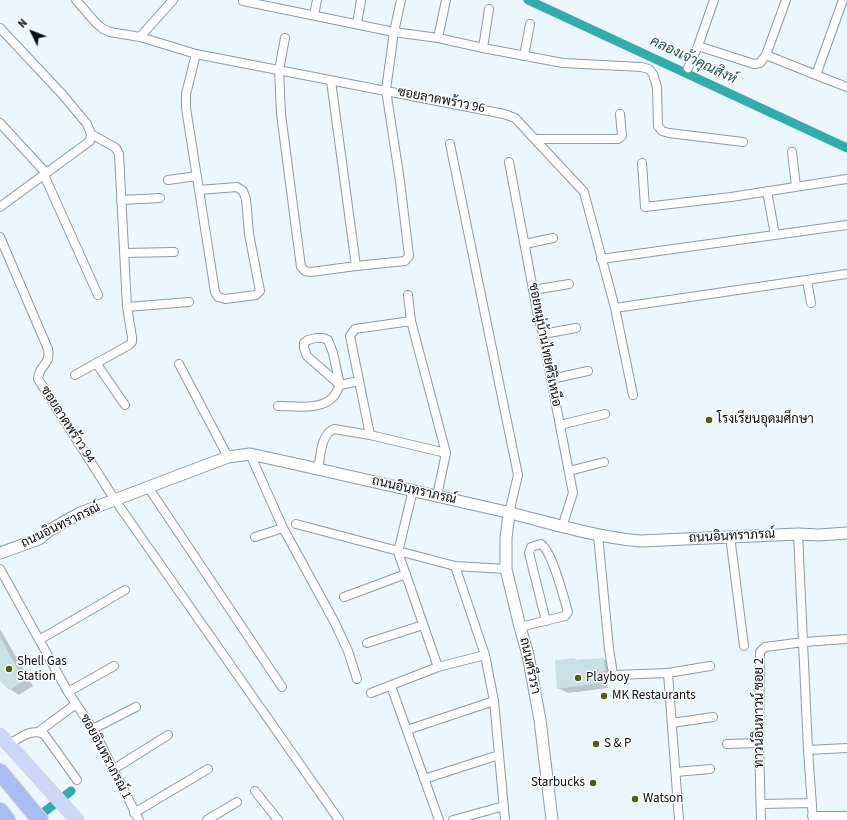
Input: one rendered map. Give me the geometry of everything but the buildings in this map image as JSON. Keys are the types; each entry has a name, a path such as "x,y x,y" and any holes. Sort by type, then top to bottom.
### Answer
{"highway":[{"path":"0,772 40,820"},
{"path":"0,811 7,820"}],"main road":[{"path":"4,739 77,820"}],"street":[{"path":"140,37 173,0"},
{"path":"314,15 317,0"},
{"path":"356,24 360,0"},
{"path":"285,38 278,70 281,114 302,267 311,272 356,266 405,262 409,256 386,90 394,32 401,0"},
{"path":"438,38 446,0"},
{"path":"688,68 698,46 714,0"},
{"path":"698,46 754,64 760,63 766,56 786,0"},
{"path":"816,75 843,0"},
{"name":"ซอยลาดพร้าว 96","path":"79,1 103,29 140,37 196,54 331,81 386,90 515,118 584,192 615,308 633,395"},
{"path":"243,1 274,4 314,15 394,32 438,38 563,63 641,67 649,69 653,74 657,87 658,126 662,131 669,134 743,142"},
{"path":"483,48 489,9"},
{"path":"524,56 530,24"},
{"path":"0,28 62,94 87,124 91,134 90,141 0,207"},
{"path":"196,54 186,94 186,108 215,292 218,297 225,299 256,295 260,290 249,234 246,199 243,191 241,188 237,187 199,190"},
{"path":"766,56 847,87"},
{"path":"331,81 356,266"},
{"path":"536,139 618,139 622,136 620,114"},
{"path":"0,123 45,174 98,295"},
{"path":"75,375 132,342 127,307 118,151 116,148 91,134"},
{"path":"450,144 518,475 509,513"},
{"path":"792,152 796,186"},
{"name":"ซอยหมู่บ้านไทยศิริเหนือ","path":"509,162 573,493 562,527"},
{"path":"642,163 645,207 731,197 847,179"},
{"path":"168,180 197,176"},
{"path":"767,191 775,235"},
{"path":"121,200 160,198"},
{"path":"601,259 847,225"},
{"name":"ซอยลาดพร้าว 94","path":"0,237 48,349 49,356 47,362 38,373 38,379 115,500"},
{"path":"525,244 553,238"},
{"path":"124,253 174,252"},
{"path":"615,308 847,274"},
{"path":"807,280 811,303"},
{"path":"533,290 569,284"},
{"path":"408,295 411,321 446,453 437,496"},
{"path":"127,307 189,302"},
{"path":"370,435 350,336 355,329 411,321"},
{"path":"543,334 576,328"},
{"path":"278,406 316,406 326,402 334,396 340,385 333,353 328,340 316,338 308,340 304,343 307,356 340,385"},
{"path":"96,363 125,405"},
{"path":"179,364 228,457"},
{"path":"551,379 588,371"},
{"path":"340,385 359,381"},
{"path":"560,424 605,414"},
{"path":"318,468 325,436 328,432 334,429 370,435 446,453"},
{"path":"250,454 283,528 335,623 348,651 357,679"},
{"name":"ถนนอินทราภรณ์","path":"0,553 39,539 50,530 80,514 115,500 228,457 250,454 413,490 562,527 598,535 640,541 730,536 847,534"},
{"path":"568,471 604,462"},
{"path":"148,488 282,687"},
{"path":"413,490 398,552 438,667"},
{"path":"115,500 339,820"},
{"name":"ถนนศรีวรา","path":"509,513 506,538 506,569 528,655 540,720 552,820"},
{"path":"296,524 454,566 506,569"},
{"path":"255,537 283,528"},
{"path":"798,534 808,750 813,818 847,816"},
{"path":"598,535 612,672 615,675 668,673 710,666"},
{"path":"730,536 744,646"},
{"path":"520,627 546,621 565,616 568,612 551,559 546,548 541,544 531,547 529,553 546,621"},
{"path":"454,566 485,655 494,701 505,820"},
{"name":"ซอยอินทราภรณ์ 1","path":"0,569 68,692 93,729 136,816"},
{"path":"344,597 406,574"},
{"path":"39,640 125,590"},
{"path":"367,643 423,625"},
{"name":"ทาวน์อินทาวน์ ซอย 2","path":"761,820 759,743 760,652 765,647 847,639"},
{"path":"371,693 438,667 485,655"},
{"path":"68,692 114,666"},
{"path":"668,673 679,820"},
{"path":"391,686 439,820"},
{"path":"407,730 494,701"},
{"path":"38,732 76,704"},
{"path":"93,729 136,707"},
{"path":"672,723 713,717"},
{"path":"4,739 30,733 38,732 44,734 76,780"},
{"path":"114,769 168,735"},
{"path":"727,744 759,743"},
{"path":"808,750 847,748"},
{"path":"424,780 498,755"},
{"path":"136,816 208,769"},
{"path":"676,772 710,769"},
{"path":"255,791 278,820"},
{"path":"206,820 237,802"},
{"path":"761,804 812,803"},
{"path":"454,820 504,806"}],"waterway":[{"name":"คลองเจ้าคุณสิงห์","path":"528,0 847,148"},
{"path":"34,820 71,791"}],"place":[{"name":"โรงเรียนอุดมศึกษา","path":"709,420"},
{"name":"Shell Gas Station","path":"9,669"},
{"name":"Playboy","path":"578,678"},
{"name":"MK Restaurants","path":"604,696"},
{"name":"S & P","path":"596,744"},
{"name":"Starbucks","path":"593,783"},
{"name":"Watson","path":"635,799"}]}
